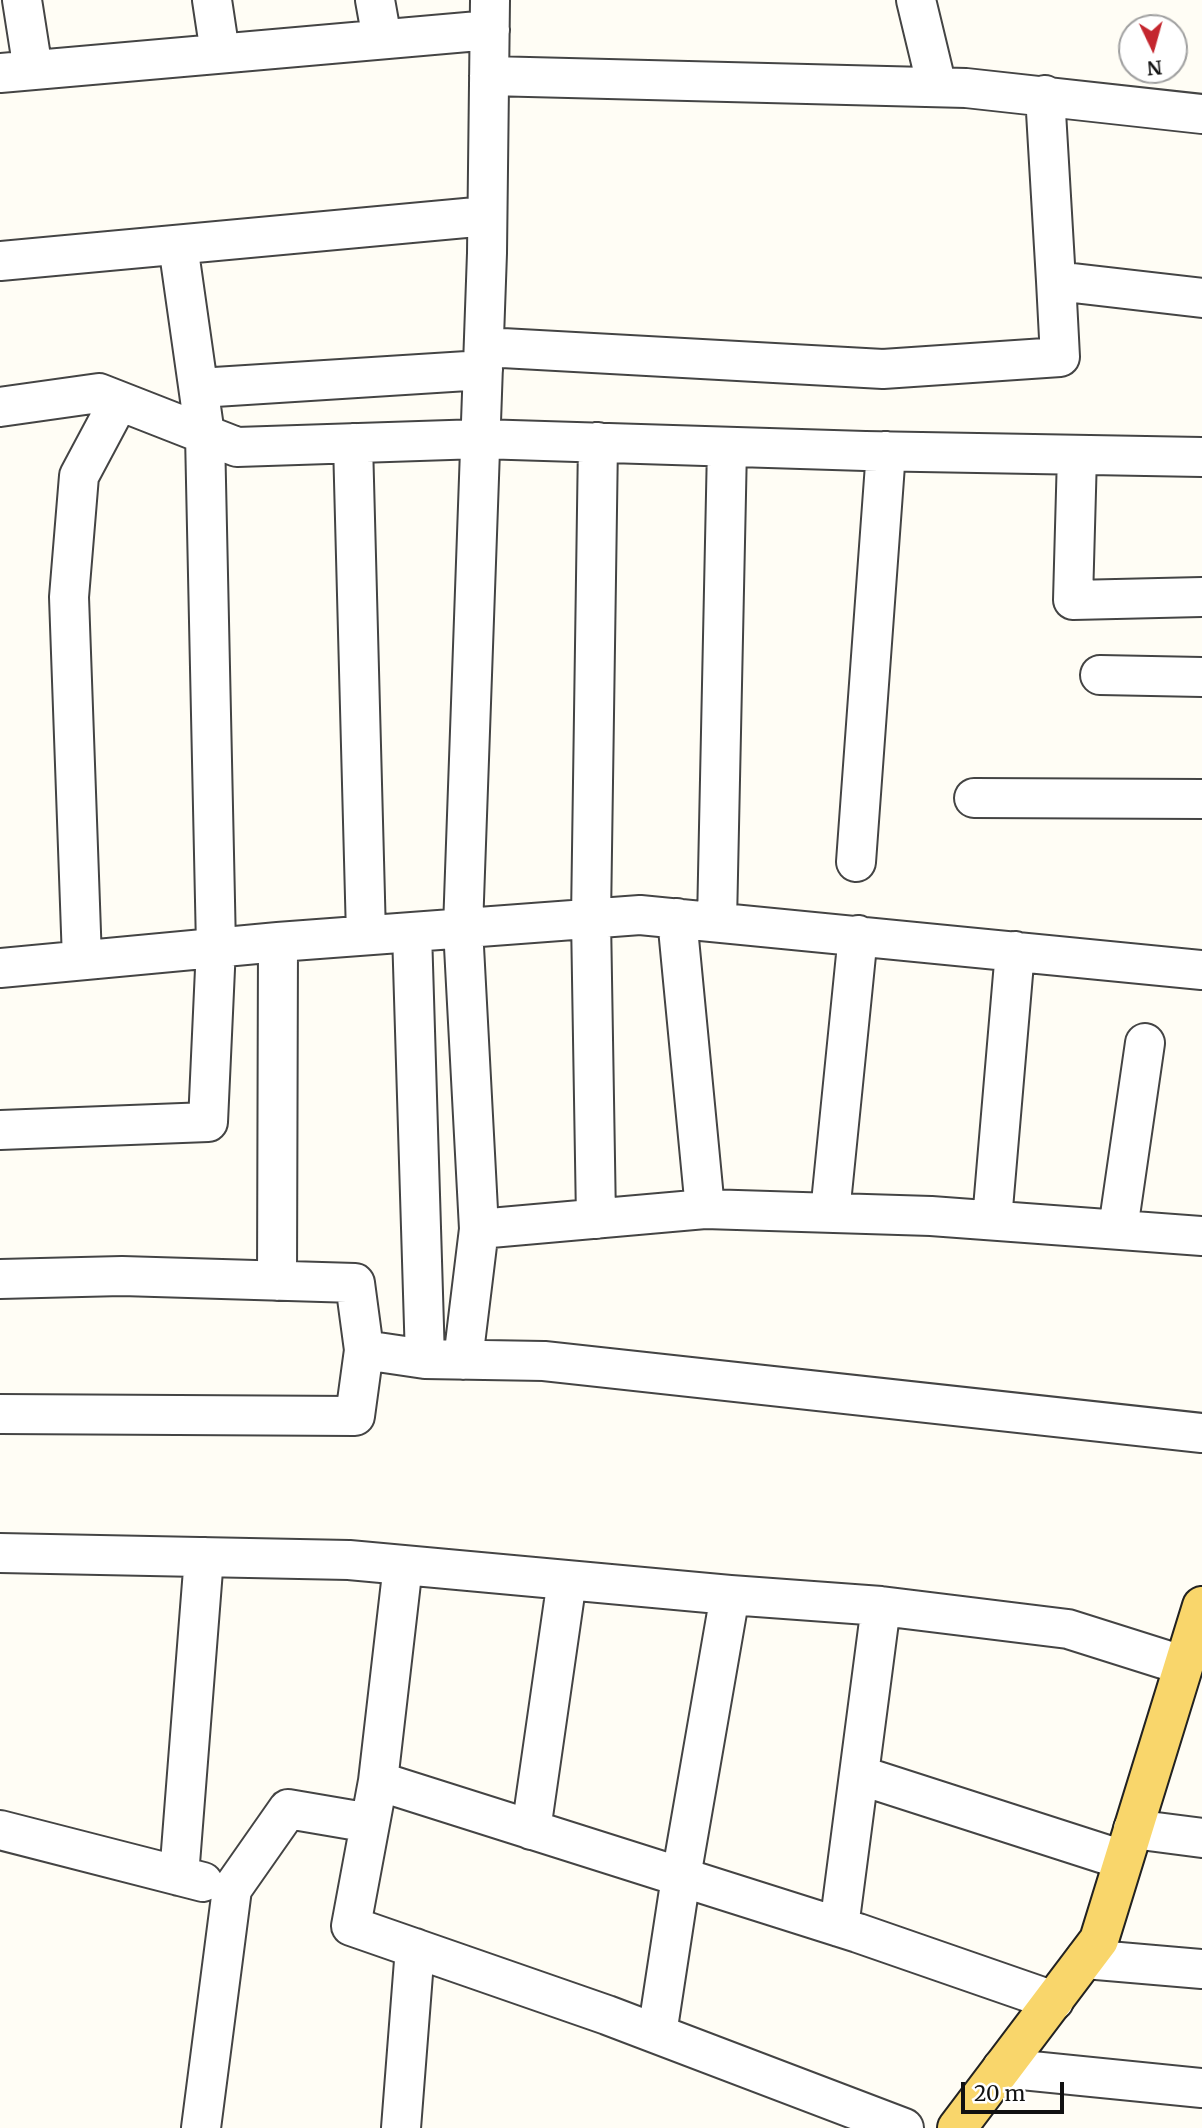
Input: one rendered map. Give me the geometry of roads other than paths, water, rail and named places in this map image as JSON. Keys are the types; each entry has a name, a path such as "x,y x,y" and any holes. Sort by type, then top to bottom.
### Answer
{"main road":[{"path":"957,2128 1099,1940 1202,1606"}],"street":[{"path":"22,0 17,71 382,39 490,15 481,439 463,928 479,1229 463,1360"},
{"path":"212,0 220,54"},
{"path":"375,0 382,39"},
{"path":"916,0 937,87"},
{"path":"489,76 937,87 1045,95 1202,114"},
{"path":"199,388 483,358 883,369 1060,357 1045,95"},
{"path":"0,261 487,216"},
{"path":"0,1130 208,1122 216,947 205,435 178,245"},
{"path":"1056,281 1202,298"},
{"path":"0,407 99,393 237,447 481,439 1202,457"},
{"path":"82,960 69,597 79,475 119,401"},
{"path":"596,1219 592,918 598,442"},
{"path":"353,443 366,935"},
{"path":"717,922 727,447"},
{"path":"856,862 886,451"},
{"path":"1077,455 1073,600 1202,597"},
{"path":"1100,675 1202,677"},
{"path":"974,798 1202,799"},
{"path":"0,968 216,947 640,915 1202,970"},
{"path":"677,918 705,1209"},
{"path":"412,932 425,1359"},
{"path":"830,1213 859,936"},
{"path":"276,1280 278,942"},
{"path":"992,1220 1015,951"},
{"path":"1118,1229 1145,1043"},
{"path":"479,1229 705,1209 931,1216 1202,1236"},
{"path":"0,1279 122,1276 355,1283 364,1350 355,1416 0,1414"},
{"path":"364,1350 425,1359 544,1361 1202,1433"},
{"path":"0,1553 349,1560 881,1606 1068,1629 1182,1665"},
{"path":"179,1875 204,1557"},
{"path":"403,1565 378,1781 351,1926 657,2034 904,2128"},
{"path":"531,1830 567,1580"},
{"path":"657,2034 730,1594"},
{"path":"839,1927 881,1606"},
{"path":"859,1775 1128,1844 1202,1838"},
{"path":"378,1781 839,1927 1054,2001"},
{"path":"201,2128 232,1889 288,1809 370,1823"},
{"path":"0,1830 232,1889"},
{"path":"406,2126 415,1948"},
{"path":"1085,1959 1202,1969"},
{"path":"1003,2068 1202,2088"}]}
